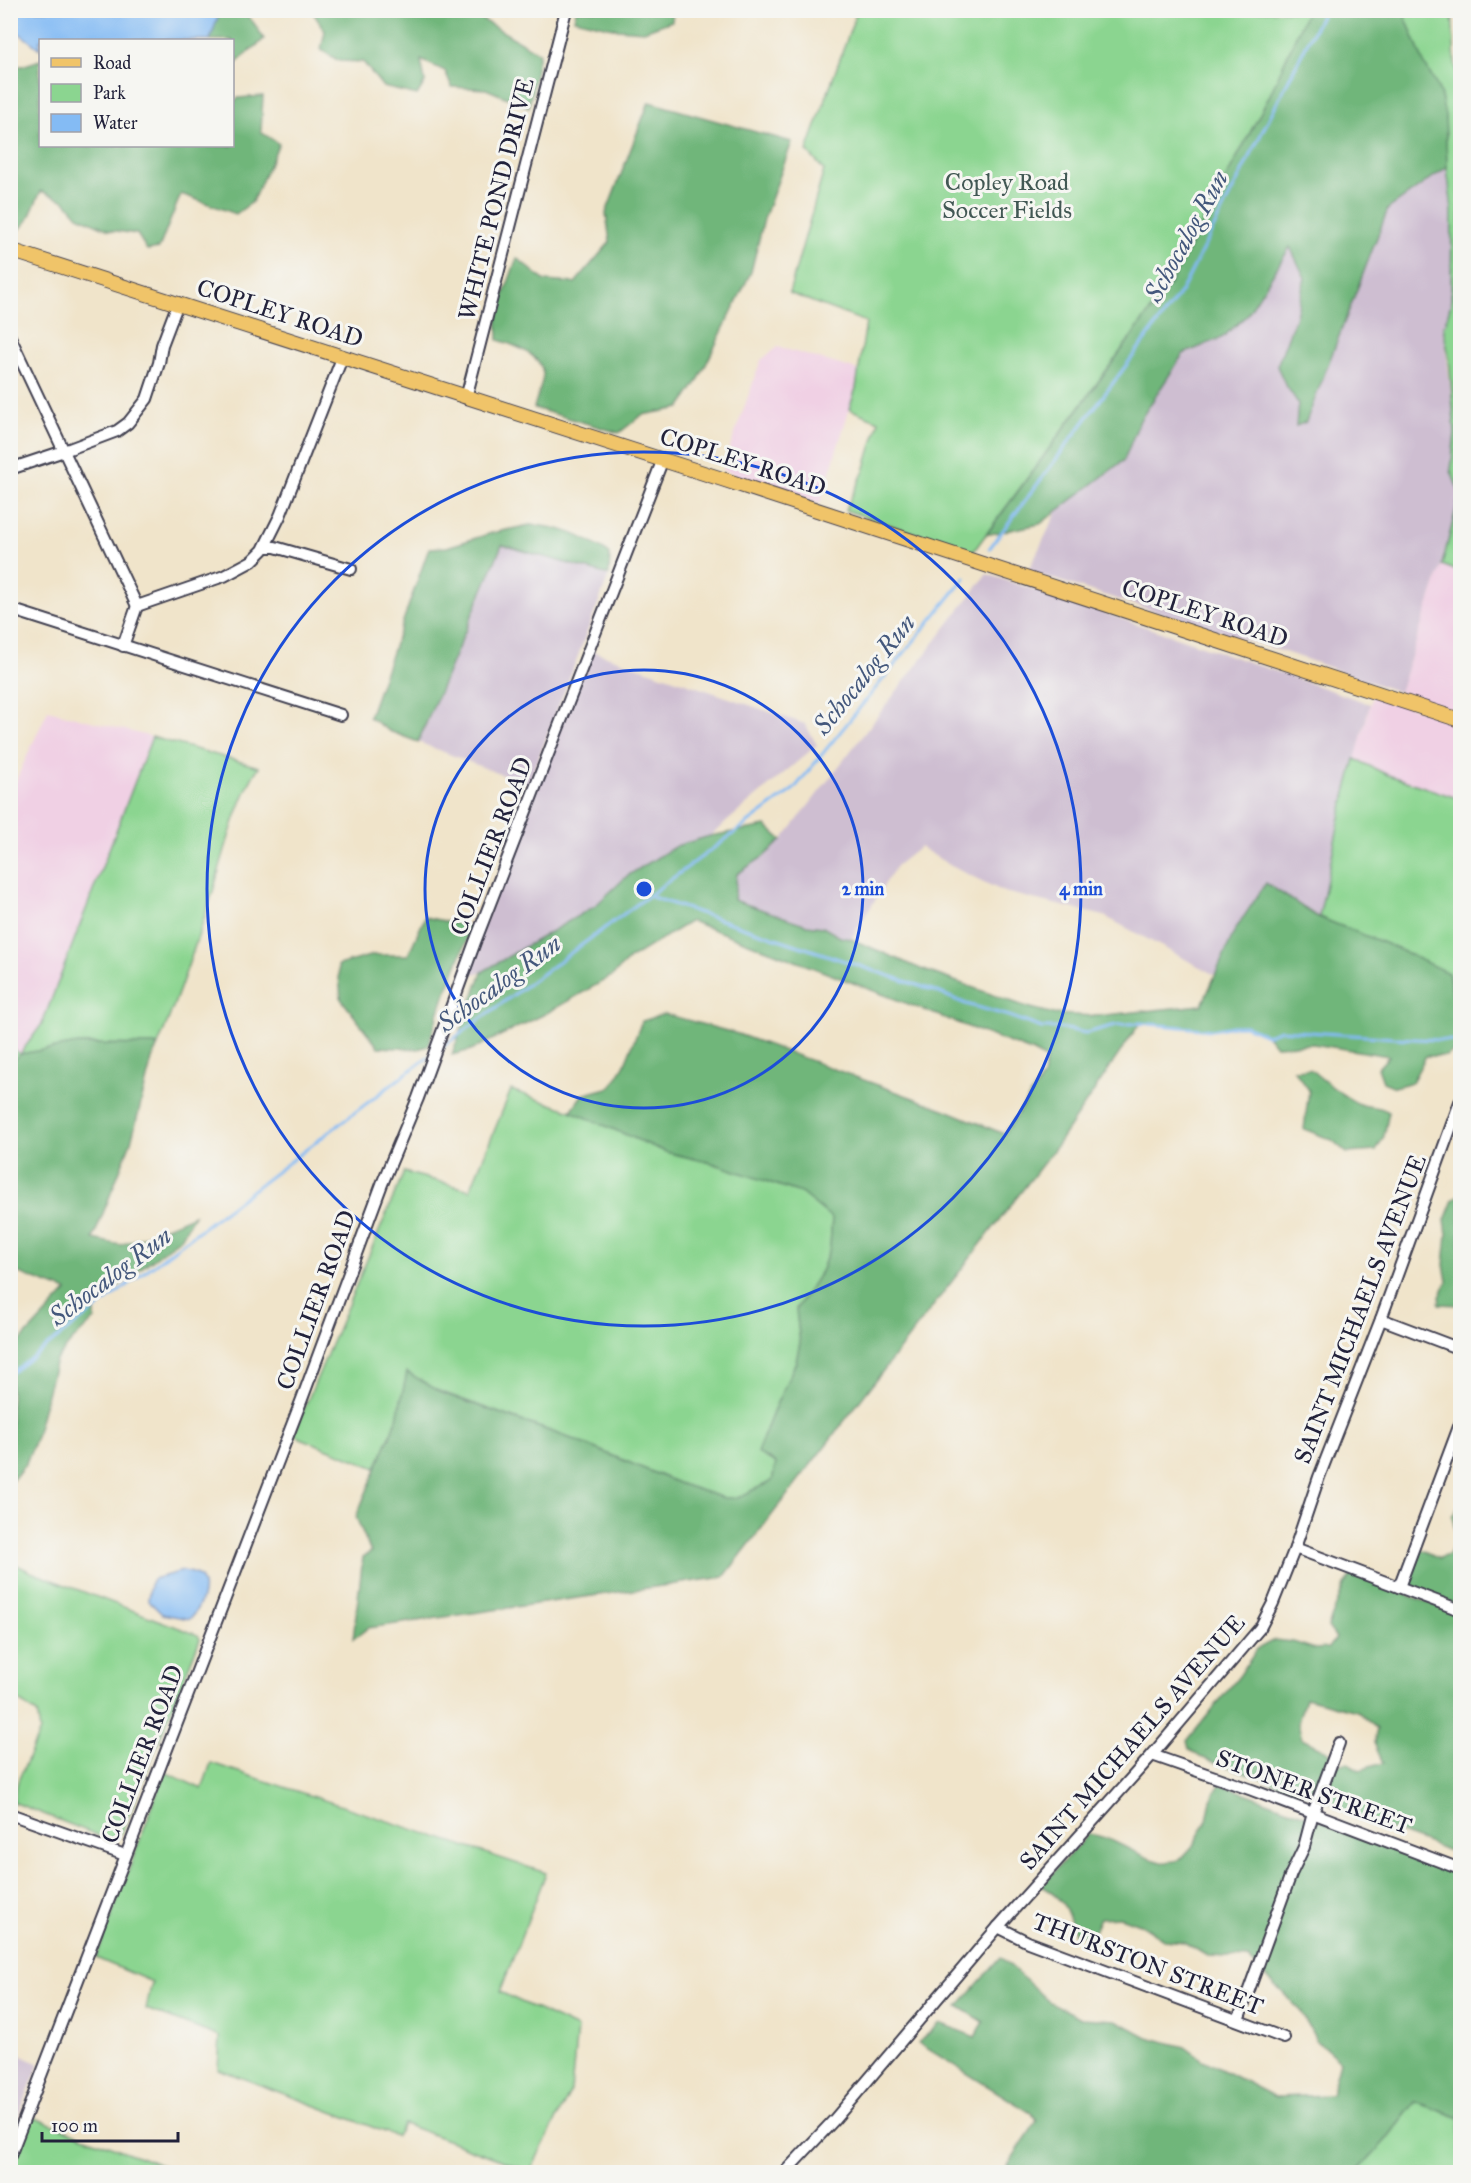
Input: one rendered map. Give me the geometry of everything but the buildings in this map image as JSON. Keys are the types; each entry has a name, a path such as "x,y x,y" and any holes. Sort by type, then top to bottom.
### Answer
{"main road":[{"name":"COPLEY ROAD","path":"10,250 466,398 663,459 1461,720"}],"street":[{"name":"WHITE POND DRIVE","path":"466,398 566,10"},
{"path":"10,469 117,431 128,423 147,399 159,363 162,345 178,303"},
{"path":"10,337 137,606 123,646"},
{"path":"137,606 224,576 252,561 265,547 280,516 342,358"},
{"name":"COLLIER ROAD","path":"10,2156 382,1184 663,459"},
{"path":"265,547 351,569"},
{"path":"10,609 341,715"},
{"name":"SAINT MICHAELS AVENUE","path":"785,2172 834,2120 998,1927 1152,1755 1260,1628 1274,1603 1319,1477 1381,1319 1461,1102"},
{"path":"1381,1319 1461,1349"},
{"path":"1399,1587 1461,1424"},
{"path":"1295,1548 1461,1610"},
{"path":"1238,2020 1291,1874 1304,1847 1313,1813 1339,1743"},
{"name":"STONER STREET","path":"1152,1755 1461,1869"},
{"path":"10,1814 125,1855"},
{"name":"THURSTON STREET","path":"998,1927 1028,1942 1284,2038"}],"shaded area":[{"path":"1447,167 1452,210 1451,303 1444,329 1455,433 1451,471 1460,493 1442,565 1399,692 1300,657 1028,571 1058,510 1124,460 1140,420 1183,354 1223,337 1247,315 1290,247 1305,278 1296,316 1287,338 1285,384 1298,403 1306,422 1388,209"},
{"path":"778,347 858,370 856,388 820,504 722,470 761,360"},
{"path":"502,545 609,575 529,783 523,783 418,742"},
{"path":"1442,565 1460,572 1460,712 1399,692"},
{"path":"987,574 1370,704 1342,808 1319,917 1266,883 1235,930 1215,975 1104,916 1004,892 951,866 920,847 896,866 851,939 840,937 823,927 807,925 734,900 737,874 763,857 782,840"},
{"path":"589,650 805,724 817,745 710,836 676,846 627,876 595,906 482,972 464,976"},
{"path":"1373,694 1460,724 1460,799 1388,775 1355,759"},
{"path":"48,710 152,737 42,1024 20,1054 11,1046 11,791"},
{"path":"11,2050 39,2064 11,2135"}],"green space":[{"path":"220,10 247,16 264,39 234,65 234,39 210,39"},
{"path":"576,10 673,11 672,21 644,31 617,29 574,19"},
{"path":"312,11 468,11 539,53 529,107 486,89 452,87 445,71 421,60 425,82 417,95 383,87 363,62 339,61 321,50 325,31"},
{"name":"Copley Road Soccer Fields","path":"857,11 1307,11 1270,95 1170,284 973,552 845,510 864,471 879,421 849,409 856,388 866,322 789,293 824,170 807,151"},
{"path":"1307,11 1403,11 1423,61 1440,92 1445,116 1447,167 1388,209 1306,422 1296,426 1298,403 1285,384 1277,366 1296,316 1305,278 1290,247 1247,315 1223,337 1183,354 1140,420 1124,460 1040,524 986,535 1170,284 1270,95"},
{"path":"1403,11 1452,11 1455,63 1460,87 1460,494 1451,471 1455,433 1449,358 1444,329 1451,303 1452,210 1445,116 1440,92 1423,61"},
{"path":"39,60 39,147 234,147 234,101 238,98 263,96 261,132 279,144 252,202 236,214 181,194 159,248 147,250 137,234 109,230 78,216 65,201 41,191 28,220 11,237 11,66 22,66"},
{"path":"649,102 792,142 764,219 751,272 698,381 680,408 642,415 619,433 534,408 543,378 541,367 526,351 498,340 497,313 517,258 545,281 575,283 610,242 606,213"},
{"path":"1460,494 1460,572 1442,565"},
{"path":"530,525 563,530 600,547 610,554 609,575 502,545 418,742 389,731 369,717 429,548 447,547 492,533"},
{"path":"152,737 259,767 239,808 195,947 158,1045 83,1044 11,1080 10,1046 20,1054 42,1024"},
{"path":"1355,759 1388,775 1460,799 1460,1027 1448,973 1319,917"},
{"path":"766,826 782,840 763,857 737,874 734,900 807,925 823,927 840,937 851,939 921,969 1027,1007 1054,1014 1096,1016 1202,1005 1235,930 1266,883 1316,916 1394,947 1448,973 1460,1027 1460,1047 1446,1056 1426,1056 1412,1082 1395,1087 1383,1082 1378,1068 1389,1056 1313,1044 1276,1046 1267,1035 1246,1026 1212,1030 1140,1023 1055,1148 724,1577 368,1628 353,1639 363,1557 371,1552 356,1517 397,1419 407,1372 442,1393 572,1439 681,1484 724,1498 737,1498 772,1481 776,1463 757,1453 796,1362 800,1343 796,1309 822,1270 830,1247 832,1218 801,1193 712,1163 666,1152 571,1111 582,1095 611,1087 624,1066 642,1021 665,1014 738,1034 946,1110 1004,1134 1043,1077 1046,1059 1031,1051 691,921 629,959 612,976 545,1014 471,1050 452,1055 482,972 595,906 627,876 676,846 710,836"},
{"path":"425,917 472,927 443,999 428,1046 418,1049 378,1047 341,999 338,965 373,955 408,955"},
{"path":"78,1044 158,1045 152,1059 131,1142 93,1239 120,1245 194,1215 181,1238 95,1303 95,1319 56,1360 35,1440 26,1463 11,1482 11,1351 67,1291 11,1270 11,1064 20,1054"},
{"path":"1310,1069 1356,1102 1389,1112 1384,1136 1376,1151 1347,1153 1332,1140 1304,1129 1309,1090 1294,1070"},
{"path":"511,1090 571,1111 666,1152 712,1163 801,1193 832,1218 830,1247 822,1270 796,1309 800,1343 796,1362 757,1453 777,1463 772,1482 737,1498 724,1498 681,1484 572,1439 406,1379 397,1419 376,1468 293,1435 404,1172 470,1190"},
{"path":"1460,1194 1460,1305 1439,1304 1447,1281 1444,1265 1447,1234 1445,1220 1453,1200"},
{"path":"1460,1506 1460,1606 1408,1587 1406,1584 1413,1563 1421,1549 1439,1558 1449,1555 1455,1536 1452,1516"},
{"path":"11,1562 31,1572 198,1635 200,1639 122,1832 117,1838 107,1839 13,1802 18,1781 40,1731 37,1713 11,1696"},
{"path":"1351,1576 1363,1578 1460,1615 1460,1855 1349,1814 1323,1797 1337,1764 1348,1763 1360,1770 1383,1763 1374,1743 1377,1729 1357,1711 1305,1698 1298,1723 1302,1739 1331,1753 1312,1796 1200,1757 1189,1749 1187,1741 1240,1675 1257,1649 1274,1640 1293,1642 1315,1649 1329,1648 1336,1638 1328,1627 1344,1585"},
{"path":"211,1763 546,1873 500,1992 577,2028 571,2091 530,2171 404,2124 396,2136 218,2069 220,2037 146,2009 152,1982 96,1958 165,1772 202,1789"},
{"path":"1220,1784 1426,1859 1460,1874 1460,2118 1415,2102 1385,2141 1356,2172 1003,2172 1037,2121 1031,2113 918,2043 940,2023 975,2037 984,2022 958,2006 1001,1957 1048,2001 1081,2018 1116,2020 1147,2037 1185,2047 1203,2060 1275,2097 1331,2095 1340,2061 1316,2040 1300,2010 1248,1958 1207,1956 1184,1942 1165,1940 1142,1925 1120,1917 1100,1918 1094,1931 1075,1936 1061,1901 1041,1886 1088,1834 1107,1839 1142,1856 1161,1862 1180,1860 1192,1847 1207,1820 1211,1800"},
{"path":"1415,2102 1460,2118 1460,2172 1356,2172 1385,2141"},
{"path":"27,2115 180,2172 11,2172 10,2157"}],"water":[{"path":"11,10 220,10 210,39 39,39 39,48 11,27"},
{"path":"183,1571 197,1575 203,1585 200,1603 190,1619 162,1614 148,1600 153,1579"}],"waterway":[{"name":"Schocalog Run","path":"989,549 1181,292 1324,10"},
{"name":"Schocalog Run","path":"441,1048 794,789 965,578"},
{"path":"649,896 1042,1028 1061,1028 1086,1033 1116,1025 1140,1023 1212,1030 1246,1026 1267,1035 1281,1030 1460,1041"},
{"name":"Schocalog Run","path":"10,1374 428,1057"}]}
